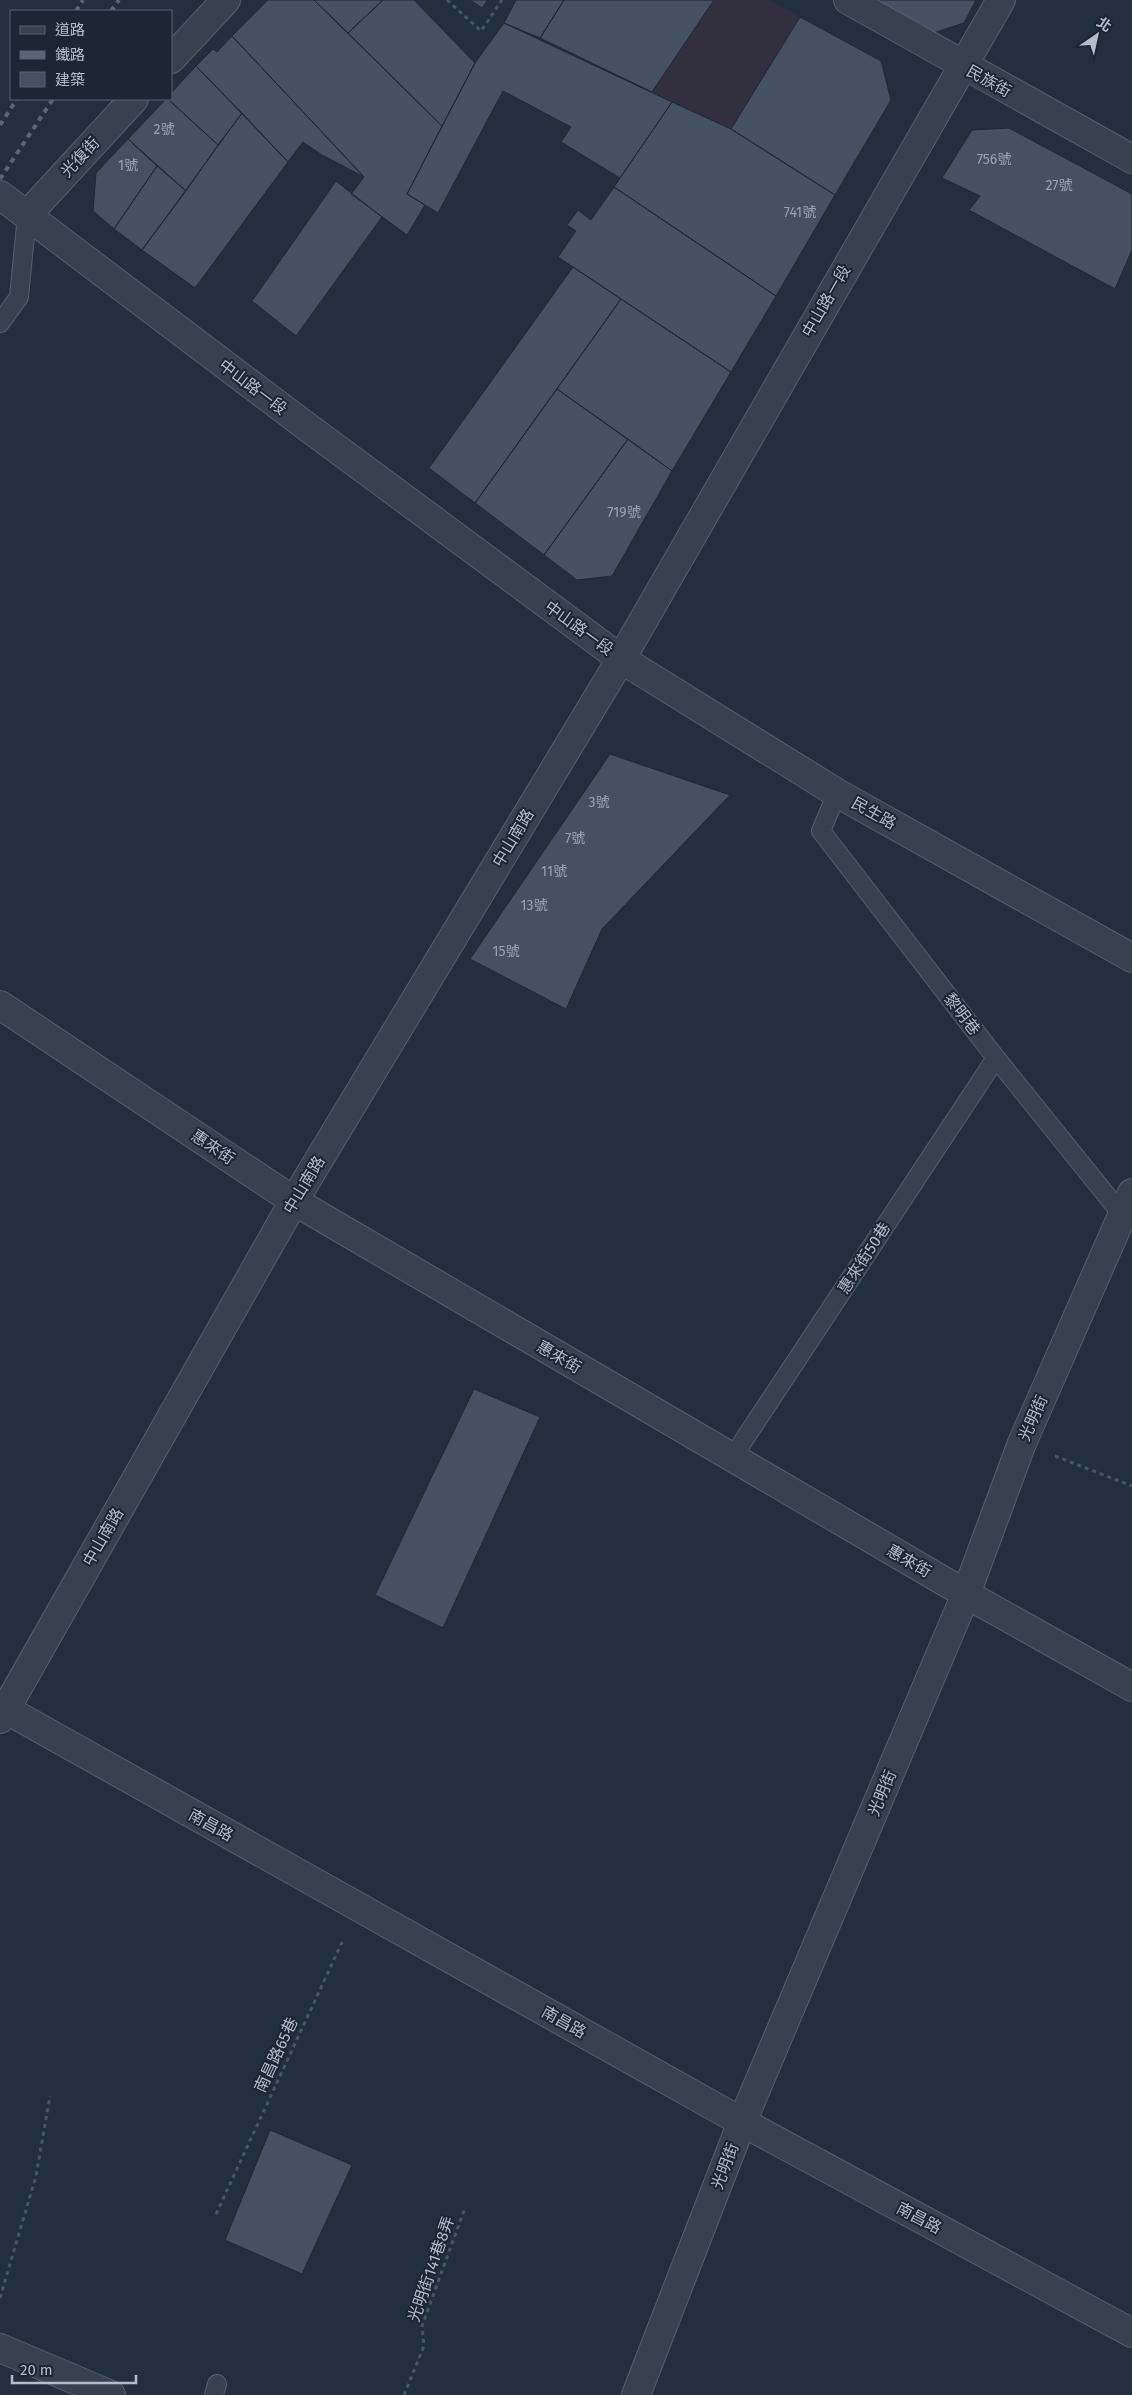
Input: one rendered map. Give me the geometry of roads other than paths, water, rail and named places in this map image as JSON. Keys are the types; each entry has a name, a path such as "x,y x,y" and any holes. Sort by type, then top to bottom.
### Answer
{"street":[{"path":"172,58 226,0"},
{"name":"民族街","path":"848,0 1132,159"},
{"name":"中山路一段","path":"0,195 302,424 621,659 1001,0"},
{"name":"光復街","path":"27,215 133,100"},
{"name":"民生路","path":"621,659 837,793 1132,958"},
{"name":"中山南路","path":"2,1712 294,1201 621,659"},
{"name":"惠來街","path":"0,1005 294,1201 966,1594 1132,1688"},
{"name":"光明街","path":"636,2395 742,2122 966,1594 1022,1443 1127,1222 1132,1193"},
{"name":"南昌路","path":"2,1712 358,1907 742,2122 1132,2333"},
{"path":"0,2348 112,2395"}],"lane":[{"path":"0,323 19,297 27,215"},
{"name":"黎明巷","path":"837,793 821,831 996,1058 1127,1222"},
{"name":"惠來街50巷","path":"732,1458 996,1058"}],"railway":[{"path":"77,10 83,0"},
{"path":"112,10 119,0"},
{"path":"0,125 16,100"},
{"path":"0,179 52,100"}]}
